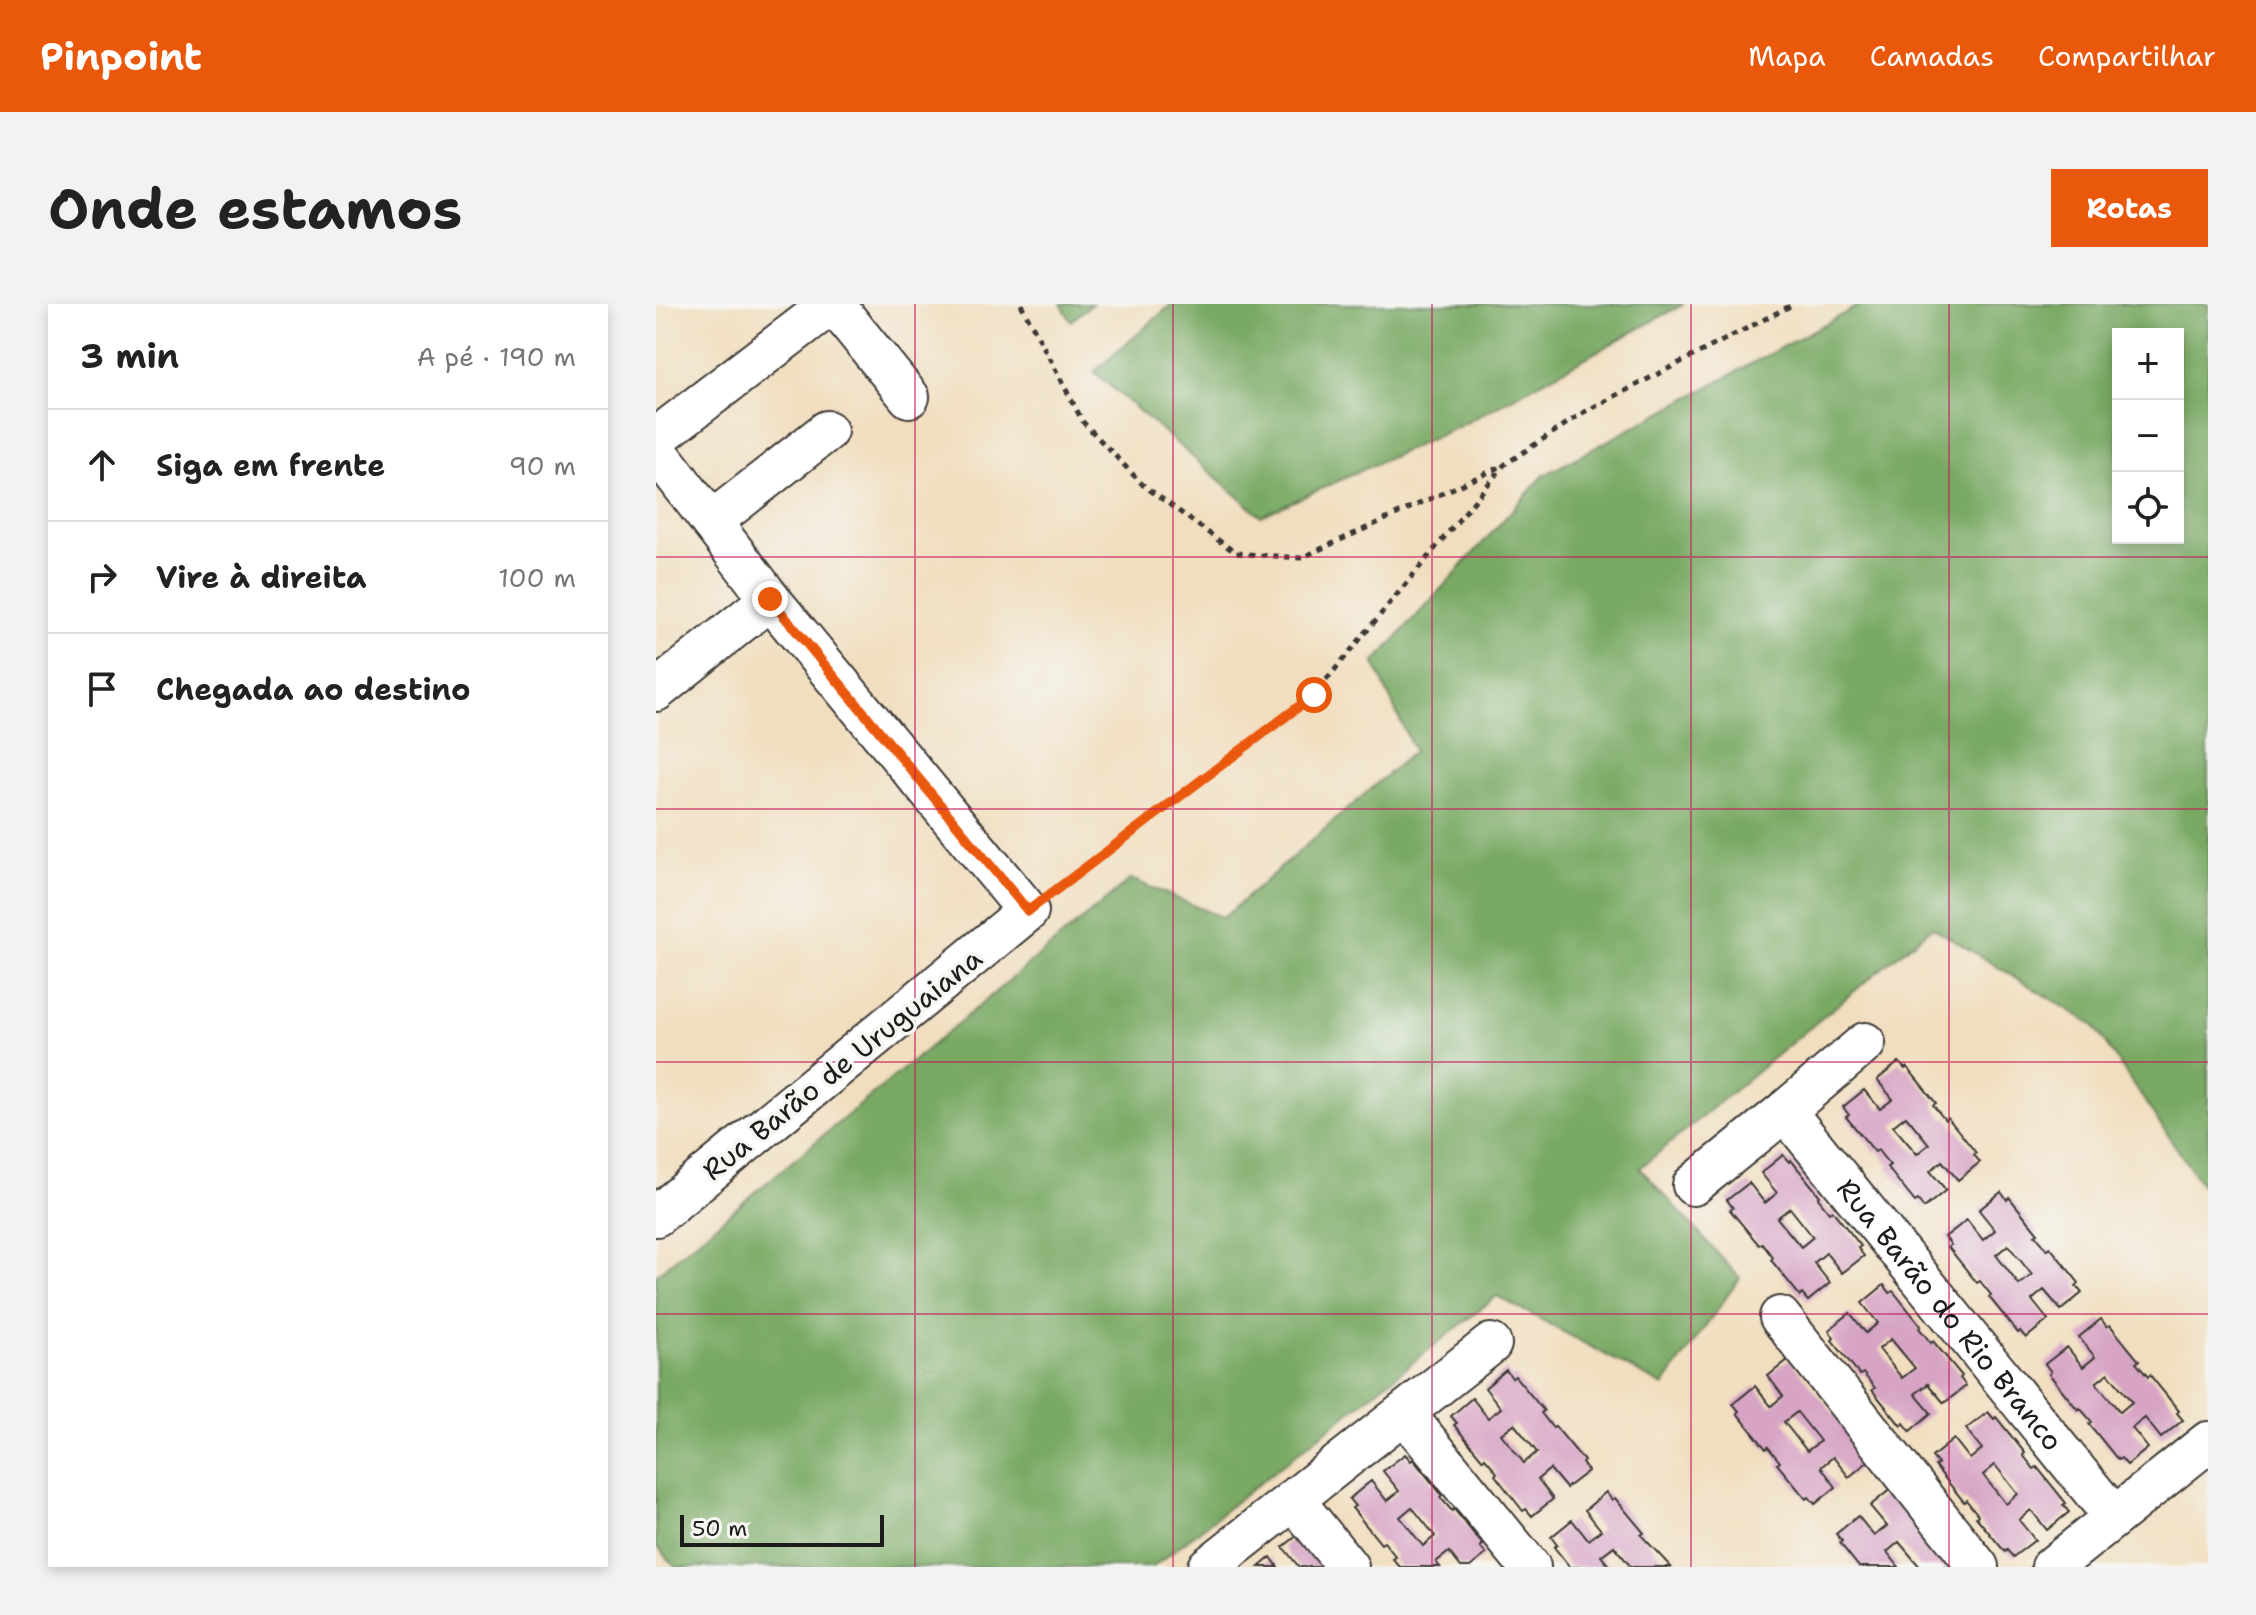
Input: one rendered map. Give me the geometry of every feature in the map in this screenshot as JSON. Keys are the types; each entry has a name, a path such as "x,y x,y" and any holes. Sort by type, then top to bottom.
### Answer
{"street":[{"path":"656,438 832,304 909,397"},
{"path":"711,522 827,431"},
{"path":"656,450 770,599 1028,911"},
{"path":"656,691 770,599"},
{"name":"Rua Barão de Uruguaiana","path":"656,1216 1028,911"},
{"path":"1693,1185 1865,1043"},
{"name":"Rua Barão do Rio Branco","path":"1785,1111 2114,1517"},
{"path":"1780,1317 1978,1567"},
{"path":"1208,1567 1491,1344"},
{"path":"1404,1413 1530,1567"},
{"path":"2052,1567 2208,1442"},
{"path":"1294,1500 1348,1567"}],"path":[{"path":"1021,304 1083,422 1143,485 1236,553 1301,558 1504,465 1584,412 1794,304"},
{"path":"1028,911 1314,695 1504,465"}],"green space":[{"path":"1061,304 1092,304 1071,321"},
{"path":"1172,304 1684,304 1464,424 1261,516 1094,372"},
{"path":"1862,304 2208,304 2208,1194 2092,1024 1932,927 1640,1168 1740,1278 1663,1386 1497,1296 1153,1567 676,1567 656,1545 656,1275 1131,879 1223,918 1414,751 1374,663 1544,475"}],"building":[{"path":"1899,1062 1905,1069 1907,1067 1936,1103 1933,1105 1945,1120 1948,1118 1980,1162 1958,1180 1942,1161 1930,1171 1946,1190 1924,1208 1918,1200 1915,1202 1887,1167 1890,1165 1878,1150 1875,1152 1846,1117 1849,1115 1843,1107 1864,1090 1880,1109 1893,1099 1877,1080","holes":["1906,1116 1929,1144 1917,1154 1893,1126"]},
{"path":"1783,1155 1789,1162 1791,1160 1829,1212 1832,1210 1861,1246 1858,1248 1864,1256 1842,1273 1826,1253 1814,1263 1830,1283 1808,1301 1802,1294 1800,1296 1771,1260 1773,1258 1762,1243 1759,1245 1730,1210 1733,1208 1727,1200 1749,1183 1765,1203 1777,1193 1761,1173","holes":["1790,1208 1813,1237 1801,1247 1777,1218"]},
{"path":"2001,1192 2007,1200 2009,1197 2038,1233 2035,1235 2047,1250 2050,1247 2079,1283 2076,1286 2082,1293 2061,1310 2044,1290 2032,1300 2048,1320 2026,1338 2020,1331 2018,1333 1980,1281 1977,1283 1948,1247 1951,1245 1945,1237 1967,1220 1983,1240 1995,1230 1979,1210","holes":["2008,1245 2032,1275 2019,1285 1996,1255"]},
{"path":"1884,1285 1890,1293 1893,1291 1931,1343 1933,1341 1962,1376 1960,1378 1966,1386 1944,1403 1928,1384 1915,1394 1931,1413 1910,1431 1904,1423 1901,1426 1872,1390 1875,1388 1863,1373 1860,1375 1832,1340 1834,1338 1829,1330 1850,1313 1866,1333 1878,1323 1862,1303","holes":["1891,1339 1915,1368 1902,1378 1879,1349"]},
{"path":"2101,1319 2107,1327 2110,1325 2139,1361 2136,1363 2148,1377 2150,1375 2183,1420 2161,1438 2145,1418 2132,1428 2148,1448 2127,1465 2121,1458 2118,1460 2089,1424 2092,1422 2080,1408 2078,1410 2049,1374 2051,1372 2045,1364 2067,1347 2083,1367 2095,1357 2079,1337","holes":["2108,1373 2132,1402 2120,1412 2096,1383"]},
{"path":"1789,1359 1871,1459 1849,1477 1833,1457 1821,1467 1836,1487 1815,1504 1809,1497 1806,1499 1777,1464 1780,1462 1768,1447 1766,1449 1733,1404 1755,1386 1771,1406 1783,1396 1768,1376","holes":["1797,1412 1820,1441 1807,1451 1784,1422"]},
{"path":"1506,1370 1512,1378 1515,1376 1544,1411 1541,1413 1553,1428 1555,1426 1584,1461 1582,1463 1588,1471 1566,1488 1550,1469 1538,1479 1553,1499 1532,1516 1526,1509 1523,1511 1495,1475 1497,1473 1491,1465 1485,1458 1483,1460 1454,1425 1457,1423 1451,1416 1472,1398 1488,1418 1501,1408 1485,1388","holes":["1514,1424 1537,1452 1524,1463 1501,1434"]},
{"path":"1988,1412 1994,1419 1996,1417 2034,1469 2037,1467 2066,1503 2063,1505 2069,1512 2047,1530 2031,1510 2019,1520 2035,1540 2013,1557 2007,1550 2005,1552 1966,1500 1964,1502 1935,1466 1938,1464 1932,1457 1954,1439 1970,1459 1982,1449 1966,1429","holes":["1995,1465 2018,1494 2006,1504 1983,1475"]},
{"path":"1405,1454 1411,1461 1413,1459 1442,1495 1440,1497 1452,1511 1454,1509 1483,1545 1480,1547 1486,1554 1470,1567 1461,1567 1449,1552 1436,1562 1440,1567 1400,1567 1384,1542 1381,1544 1352,1508 1355,1506 1349,1499 1371,1481 1387,1501 1399,1491 1383,1471","holes":["1412,1507 1435,1536 1423,1546 1400,1517"]},
{"path":"1892,1488 1960,1567 1920,1567 1899,1542 1887,1552 1899,1567 1859,1567 1836,1534 1858,1516 1874,1536 1887,1526 1870,1506"},
{"path":"1606,1492 1612,1500 1615,1498 1644,1533 1641,1535 1671,1567 1631,1567 1614,1546 1601,1556 1610,1567 1570,1567 1554,1547 1557,1545 1551,1537 1572,1520 1588,1540 1601,1530 1585,1510"},
{"path":"1304,1530 1339,1567 1299,1567 1283,1547"},
{"path":"1271,1557 1278,1567 1259,1567"}],"route":[{"path":"770,599 1028,911 1314,695"}]}
